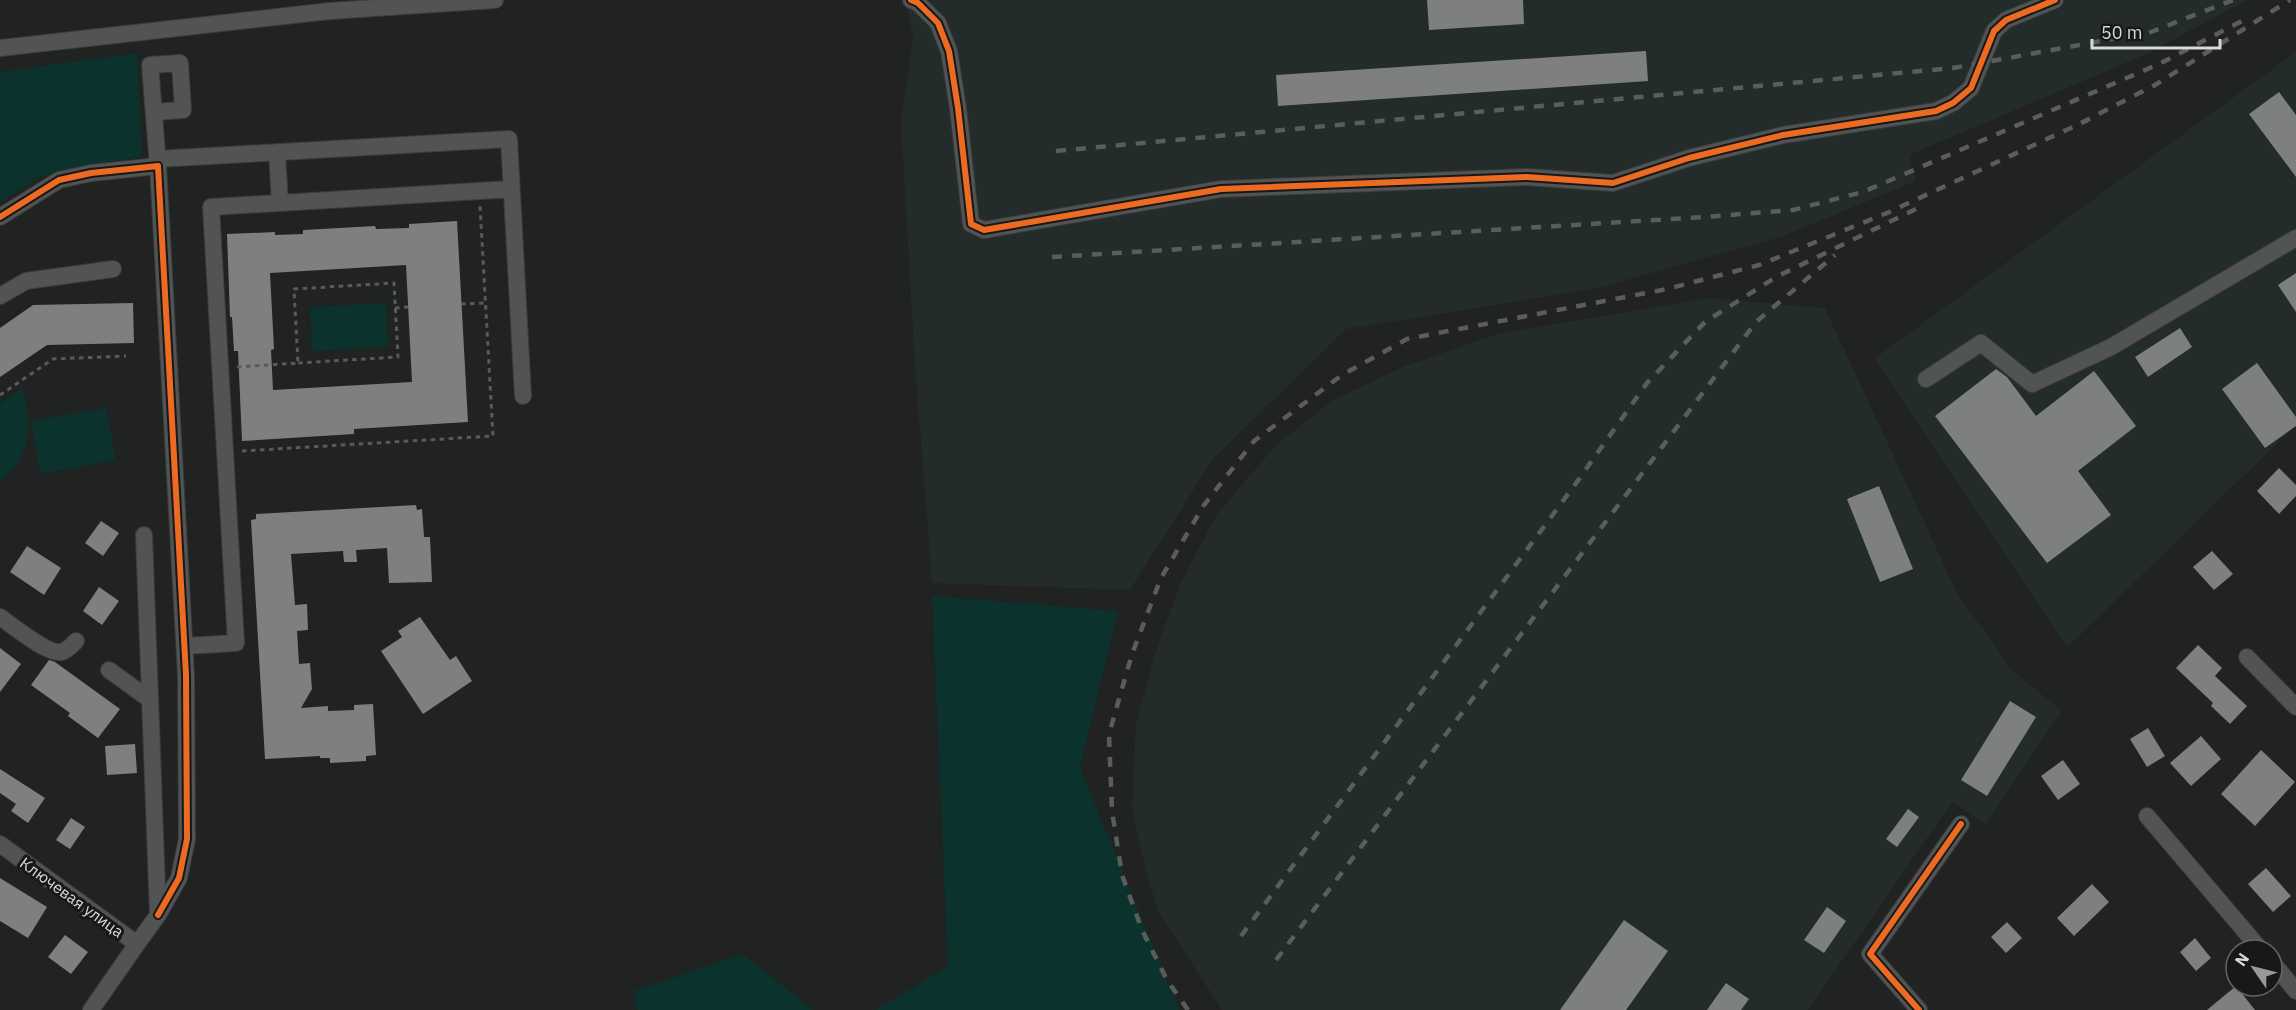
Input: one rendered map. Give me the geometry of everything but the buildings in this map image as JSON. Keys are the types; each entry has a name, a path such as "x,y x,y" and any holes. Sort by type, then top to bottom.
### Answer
{"street":[{"path":"0,48 330,11 495,0"},
{"path":"911,0 918,3 938,23 949,51 971,224 984,230 1221,189 1527,177 1613,183 1689,158 1783,135 1936,111 1953,103 1971,88 1994,31 2006,20 2055,0"},
{"path":"137,944 158,915 179,878 187,839 185,646 154,112"},
{"path":"0,217 59,180 158,162 277,152 509,139 523,396"},
{"path":"277,152 280,203"},
{"path":"185,646 236,643 211,207 512,189"},
{"path":"1926,379 1981,343 2032,384 2111,347 2296,238"},
{"path":"0,296 26,281 113,269"},
{"path":"144,535 158,915"},
{"path":"0,617 48,649 60,652 76,641"},
{"path":"2247,657 2296,707"},
{"path":"109,670 149,699"},
{"path":"2147,816 2251,938"},
{"path":"1918,1010 1870,954 1961,824"},
{"name":"Ключевая улица","path":"0,844 137,944 91,1010"},
{"path":"2284,976 2296,991"}],"path":[{"path":"225,452 493,436 479,191"},
{"path":"220,368 398,357 394,283 294,289 298,363"},
{"path":"461,304 486,303"},
{"path":"395,308 408,307"},
{"path":"0,395 53,359 126,356"}],"shaded area":[{"path":"906,0 2247,0 2147,54 1909,155 1916,181 1781,237 1594,289 1346,329 1213,459 1130,590 932,583 915,366 901,123 913,39"},
{"path":"2296,52 2296,425 2067,648 1875,358"},
{"path":"1707,298 1825,308 1957,593 2012,670 2062,711 1986,824 1952,802 1808,1010 1222,1010 1160,915 1148,879 1132,810 1136,724 1155,654 1180,584 1217,514 1276,445 1333,400 1405,366 1498,334"}],"green space":[{"path":"137,53 142,157 92,164 39,177 0,203 0,72"},
{"path":"386,303 388,347 312,351 310,307"},
{"path":"21,388 28,414 27,439 18,462 0,481 0,404"},
{"path":"106,408 116,460 40,474 31,421"},
{"path":"932,596 1118,611 1080,767 1179,1010 876,1010 948,966"},
{"path":"743,954 813,1010 637,1010 634,991"}],"railway":[{"path":"1056,151 1953,68 2151,32 2233,0"},
{"path":"2081,123 2155,85 2290,0"},
{"path":"1052,257 1793,210 1863,192 2159,64 2242,21"},
{"path":"1188,1010 1167,980 1142,930 1122,875 1112,811 1109,734 1132,654 1161,578 1204,505 1254,441 1342,375 1407,339 1667,289 1759,265 1887,213 2088,120"},
{"path":"1241,936 1574,486 1647,383 1705,322 1776,277 1916,209"},
{"path":"1276,960 1756,322 1835,255"}],"cycle path":[{"path":"911,0 918,3 938,23 949,51 971,224 984,230 1221,189 1527,177 1613,183 1689,158 1783,135 1936,111 1953,103 1971,88 1994,31 2006,20 2055,0"},
{"path":"0,217 59,180 91,173 158,166 186,675 187,839 179,878 158,915"},
{"path":"1919,1010 1870,954 1961,824"}]}
